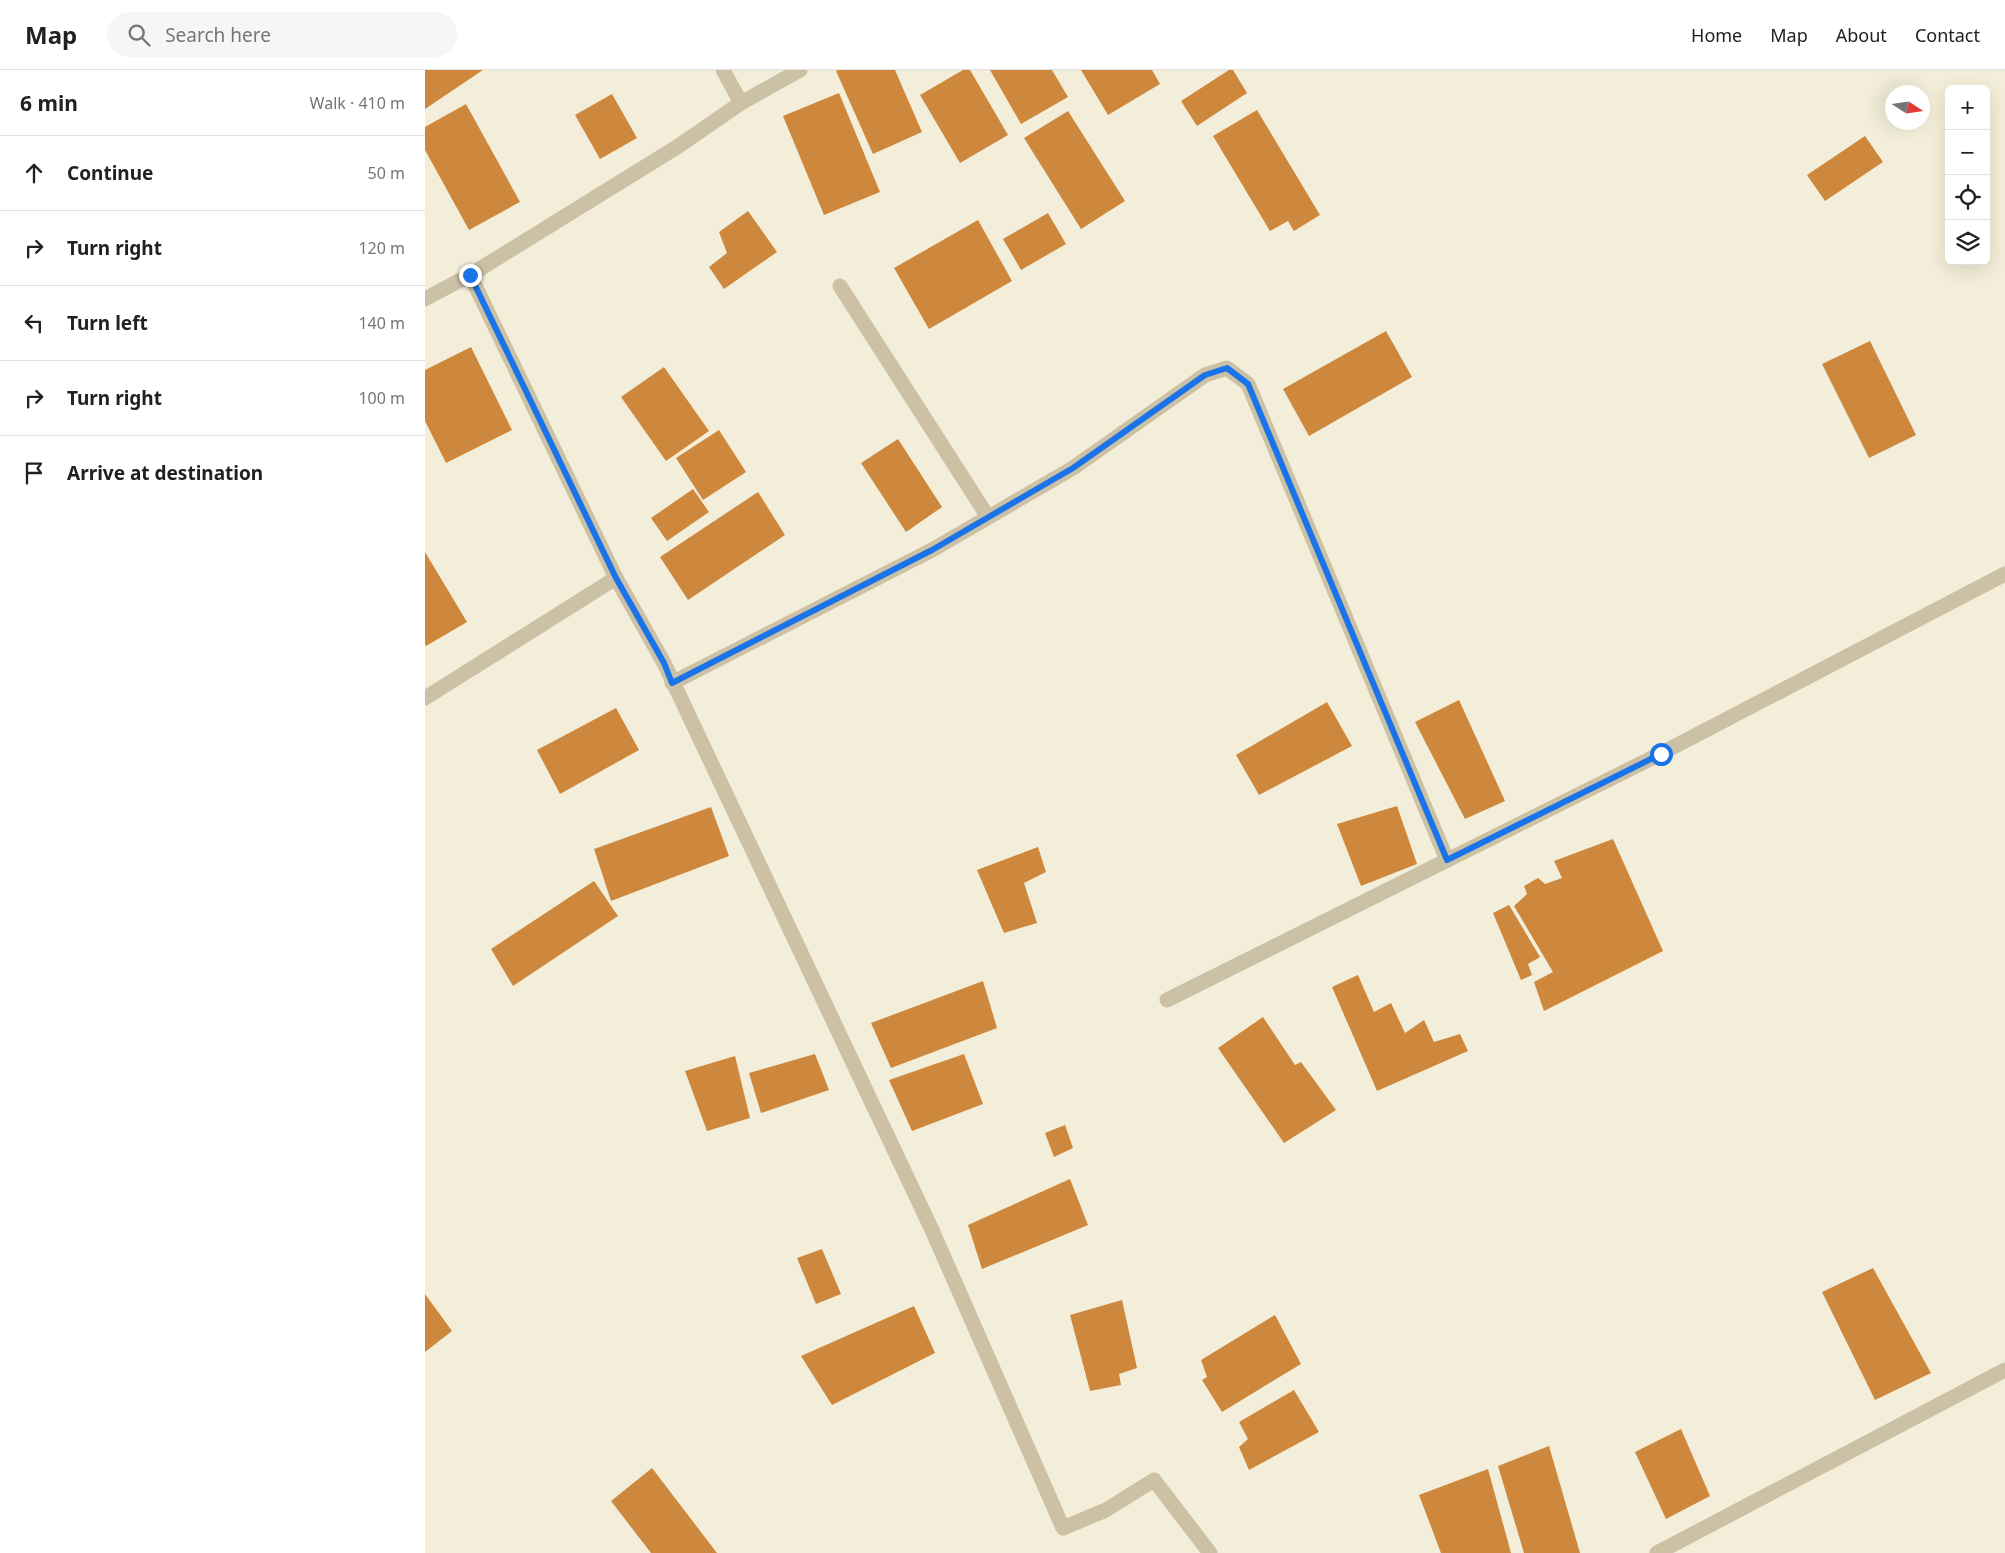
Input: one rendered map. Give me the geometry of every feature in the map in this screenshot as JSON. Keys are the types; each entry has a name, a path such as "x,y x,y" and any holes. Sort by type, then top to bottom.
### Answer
{"street":[{"path":"723,70 741,103"},
{"path":"425,299 470,275 677,147 741,103 800,70"},
{"path":"470,275 616,578 664,663 932,1230 1063,1528 1106,1510 1154,1480 1210,1553"},
{"path":"841,286 988,517"},
{"path":"672,683 932,550 1073,468 1205,375 1227,368 1248,384 1447,860"},
{"path":"1167,1000 1669,749 2005,574"},
{"path":"425,698 616,578"},
{"path":"1657,1553 2005,1370"}],"building":[{"path":"425,70 483,70 425,109"},
{"path":"895,70 922,132 873,154 836,71"},
{"path":"963,70 970,70 1008,135 960,163 920,95"},
{"path":"990,70 1052,70 1068,97 1021,124"},
{"path":"1081,70 1152,70 1160,84 1108,115"},
{"path":"1229,70 1233,70 1247,93 1197,126 1181,101"},
{"path":"839,93 880,192 824,215 783,116"},
{"path":"612,94 637,138 600,159 575,115"},
{"path":"466,104 520,202 469,230 425,150 425,127"},
{"path":"1257,110 1320,215 1294,231 1288,221 1270,231 1213,136"},
{"path":"1068,111 1125,201 1081,229 1024,138"},
{"path":"1865,136 1883,162 1825,201 1807,175"},
{"path":"748,211 777,252 724,289 709,267 727,253 719,232"},
{"path":"1048,213 1066,244 1021,270 1003,239"},
{"path":"978,220 1012,281 929,329 894,268"},
{"path":"1386,331 1412,377 1309,436 1283,389"},
{"path":"1870,341 1916,435 1869,458 1822,364"},
{"path":"471,347 512,430 446,463 425,421 425,370"},
{"path":"664,367 709,431 666,461 621,397"},
{"path":"719,430 746,472 703,500 676,458"},
{"path":"898,439 942,507 906,532 861,463"},
{"path":"693,489 709,512 667,541 651,518"},
{"path":"758,492 785,535 688,600 660,557"},
{"path":"425,552 467,622 426,646 425,644"},
{"path":"1459,700 1505,801 1465,819 1415,722"},
{"path":"1327,702 1352,746 1259,795 1236,755"},
{"path":"616,708 639,750 560,794 537,750"},
{"path":"1397,806 1417,864 1361,886 1337,824"},
{"path":"711,807 729,856 611,901 594,849"},
{"path":"1613,839 1663,951 1544,1011 1534,982 1553,972 1514,906 1527,894 1524,886 1538,878 1545,884 1562,878 1554,861"},
{"path":"1038,847 1046,872 1024,883 1037,923 1004,933 977,870"},
{"path":"594,881 618,916 513,986 491,949"},
{"path":"1509,905 1540,957 1528,964 1532,975 1521,980 1493,913"},
{"path":"1358,975 1374,1012 1391,1003 1405,1033 1424,1020 1434,1042 1460,1034 1468,1051 1377,1091 1332,987"},
{"path":"983,981 997,1028 891,1068 871,1023"},
{"path":"1263,1017 1295,1065 1301,1062 1336,1110 1284,1143 1218,1048"},
{"path":"815,1054 829,1090 761,1113 749,1073"},
{"path":"964,1054 983,1104 912,1131 889,1080"},
{"path":"735,1056 750,1118 707,1131 685,1071"},
{"path":"1065,1125 1073,1148 1054,1157 1045,1133"},
{"path":"1070,1179 1088,1225 982,1269 968,1225"},
{"path":"822,1249 841,1294 816,1304 797,1258"},
{"path":"1873,1268 1931,1373 1875,1400 1822,1292"},
{"path":"425,1294 452,1331 425,1352"},
{"path":"1122,1300 1137,1368 1119,1374 1121,1385 1090,1391 1070,1315"},
{"path":"914,1306 935,1353 832,1405 801,1356"},
{"path":"1275,1315 1301,1364 1222,1412 1202,1380 1207,1377 1201,1360"},
{"path":"1294,1390 1319,1432 1249,1470 1239,1447 1248,1439 1239,1422"},
{"path":"1681,1429 1710,1496 1666,1519 1635,1452"},
{"path":"1549,1446 1580,1553 1524,1553 1498,1466"},
{"path":"652,1468 717,1553 651,1553 611,1501"},
{"path":"1488,1469 1511,1553 1441,1553 1419,1495"}],"route":[{"path":"470,275 616,578 664,663 672,683 932,550 1073,468 1205,375 1227,368 1248,384 1447,860 1661,754"}]}
